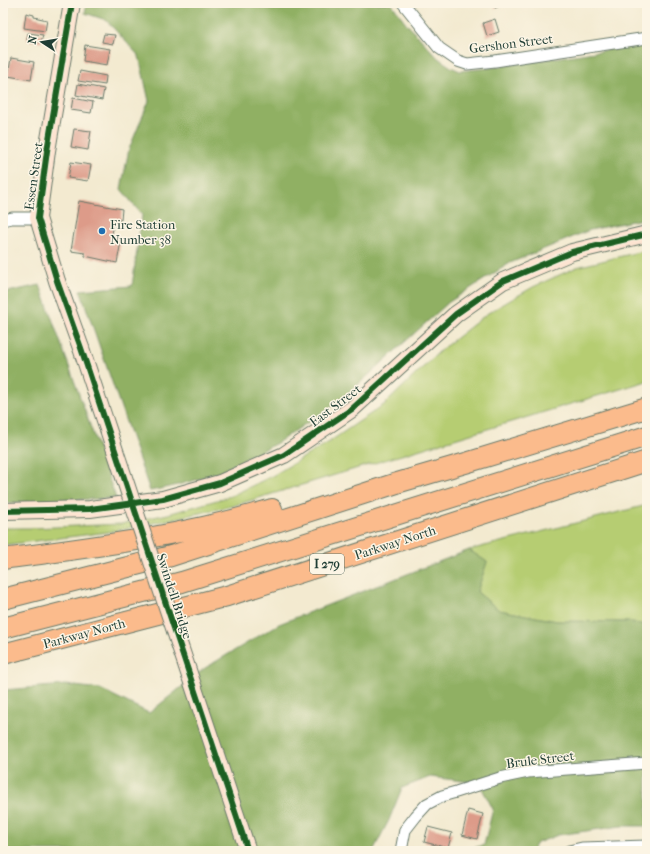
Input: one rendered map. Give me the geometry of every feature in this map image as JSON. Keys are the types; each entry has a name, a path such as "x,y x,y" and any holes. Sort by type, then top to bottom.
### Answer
{"highway":[{"path":"3,599 171,556 397,483 647,408"},
{"path":"3,628 182,582 647,436"},
{"name":"Parkway North","path":"3,654 227,596 647,462"},
{"path":"3,559 107,546 180,532 250,516 369,479 397,483"}],"street":[{"name":"Essen Street","path":"72,3 47,150 38,218 57,281 81,348"},
{"name":"Gershon Street","path":"402,3 439,48 458,61 467,64 647,38"},
{"path":"6,218 38,218"},
{"name":"East Street","path":"3,511 90,509 163,499 220,483 284,455 352,409 456,314 503,281 572,252 647,234"},
{"name":"Swindell Bridge","path":"81,348 248,851"},
{"name":"Brule Street","path":"401,851 405,830 427,804 442,796 500,778 528,772 647,763"},
{"path":"569,851 582,848 647,846"}],"green space":[{"path":"87,3 391,3 406,23 438,58 460,71 647,44 647,218 590,230 510,263 449,302 341,400 277,443 214,475 150,491 80,290 132,286 142,215 121,189 129,149 149,101 139,56 106,20 85,13"},
{"path":"647,250 647,381 232,506 109,532 3,545 3,528 121,524 168,514 231,496 272,476 326,444 385,404 442,349 488,313 533,287 577,267"},
{"path":"40,285 116,498 3,503 3,293"},
{"path":"647,505 647,625 628,622 557,621 499,610 477,592 487,562 469,550"},
{"path":"469,550 487,562 477,592 499,610 557,621 628,622 647,625 647,826 621,826 558,835 537,843 532,851 463,851 484,845 493,809 479,783 430,777 402,788 389,820 373,851 3,851 3,690 66,685 100,689 149,713 205,668 279,624"}],"building":[{"path":"493,3 507,3 495,8"},
{"path":"26,13 34,15 34,17 47,20 45,31 24,28"},
{"path":"495,19 499,32 487,36 483,23"},
{"path":"28,33 43,35 41,42 27,40"},
{"path":"104,34 115,35 113,44 102,42"},
{"path":"85,45 110,49 107,65 83,61"},
{"path":"11,58 34,62 31,80 8,76"},
{"path":"80,71 106,76 105,85 78,81"},
{"path":"78,84 104,89 102,100 76,95"},
{"path":"73,98 93,102 91,113 71,110"},
{"path":"74,129 91,131 88,150 71,147"},
{"path":"71,162 91,165 88,181 68,178"},
{"path":"79,201 122,209 121,220 115,220 111,238 121,241 117,263 85,256 85,253 71,251"},
{"path":"468,810 483,814 477,839 462,835"},
{"path":"428,827 452,833 448,848 424,842"}],"cycle path":[{"path":"72,3 47,151 38,218 57,281 81,348 248,851"},
{"path":"3,511 90,509 163,499 220,483 284,455 352,409 456,314 503,281 572,252 647,234"}],"place":[{"name":"Fire Station Number 38","path":"102,231"}]}
